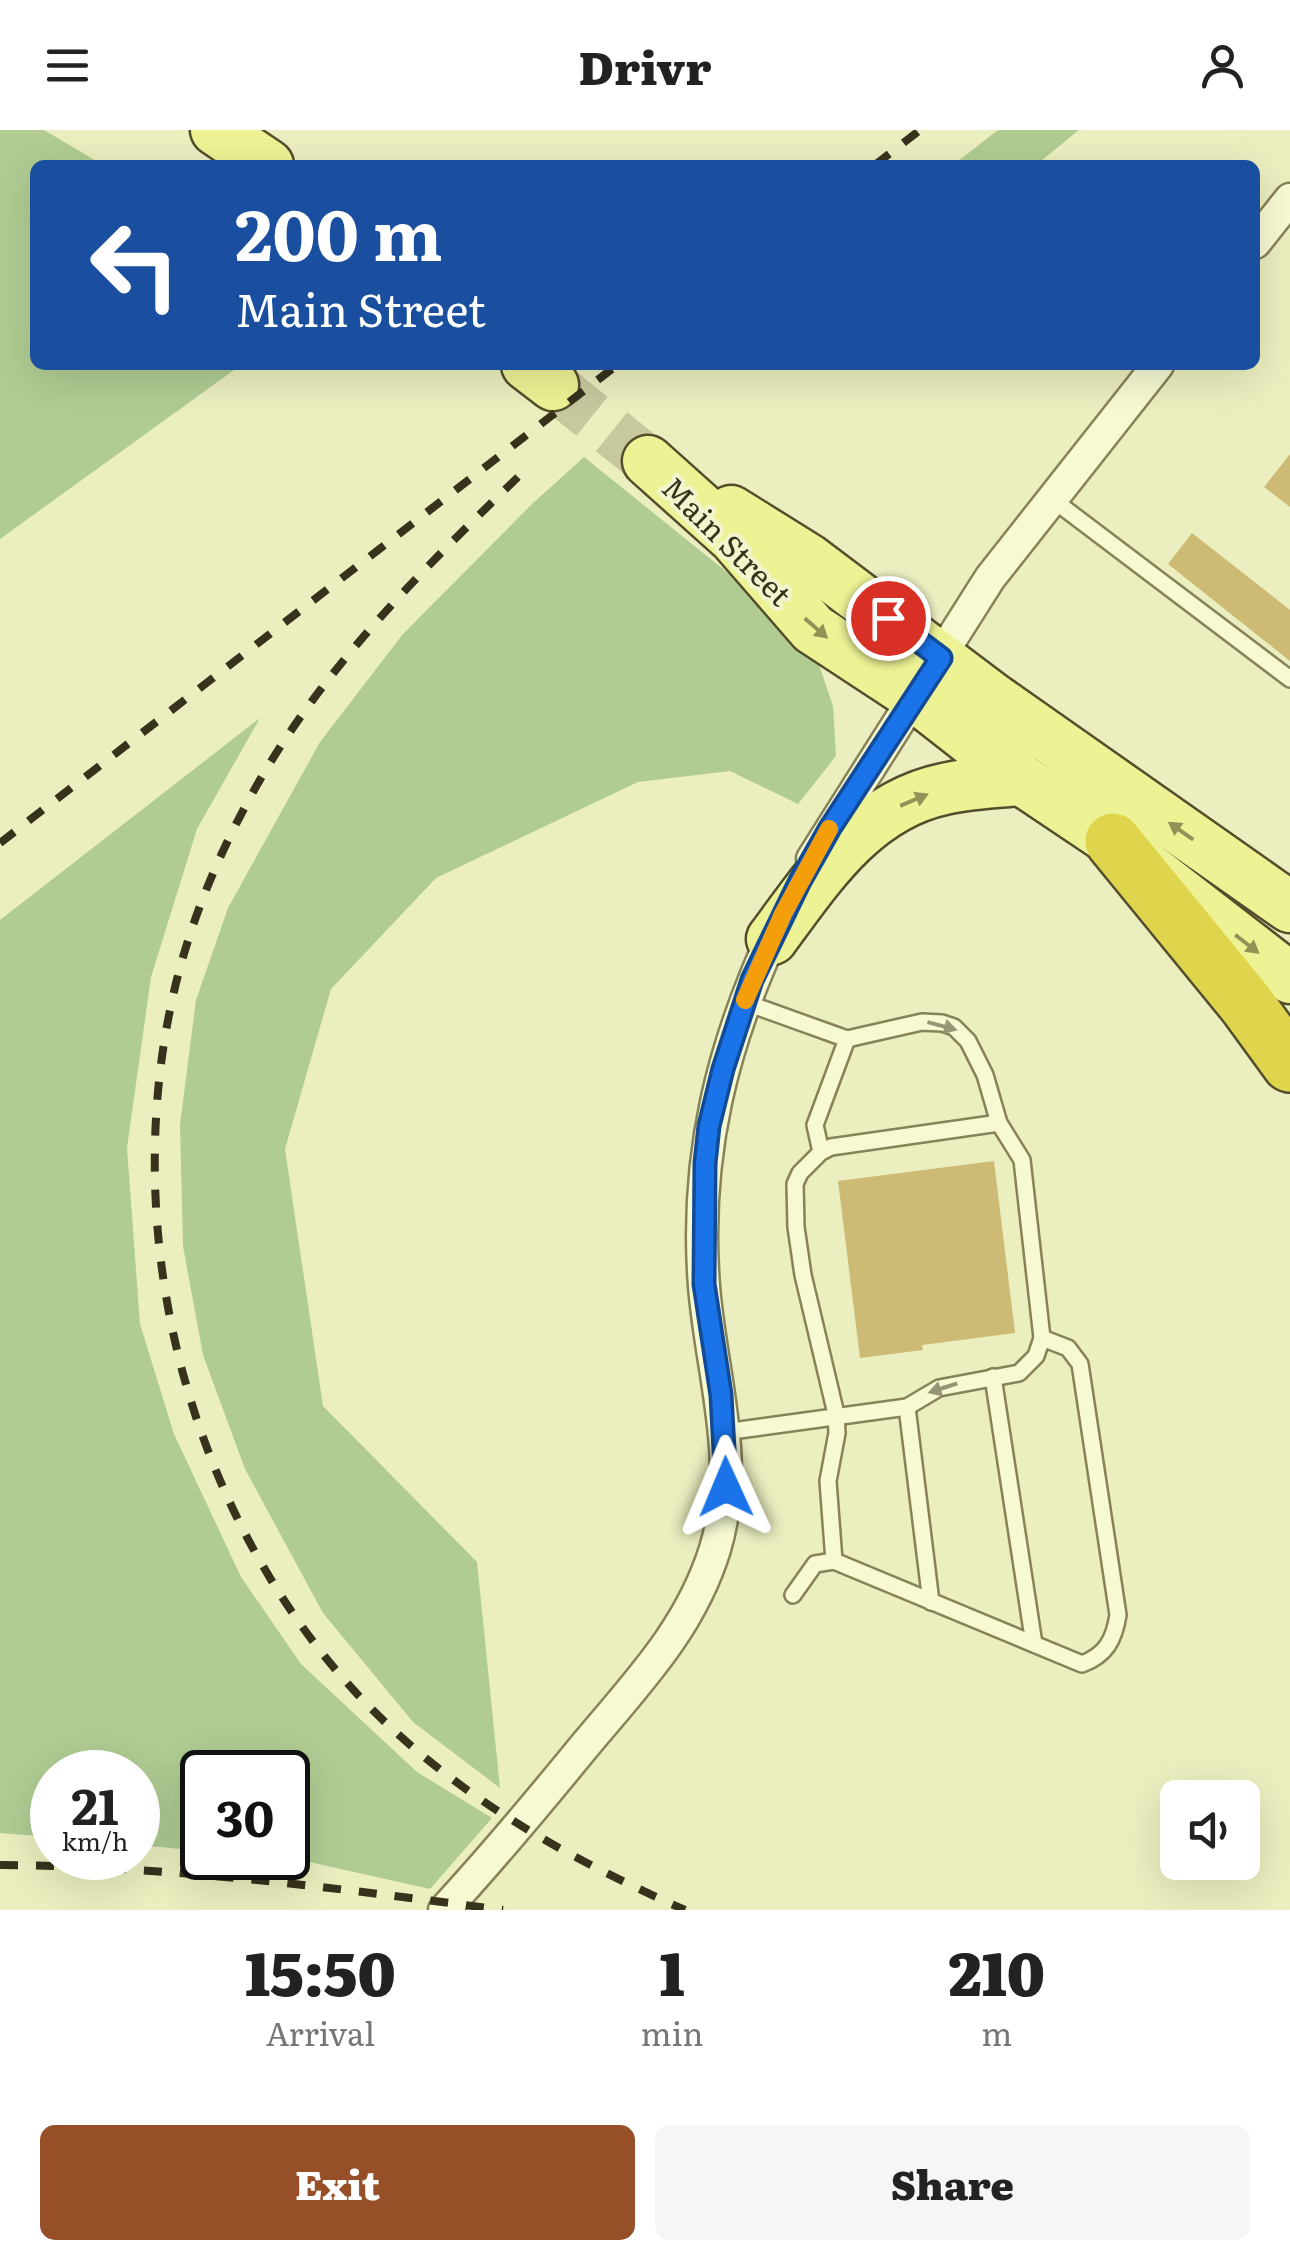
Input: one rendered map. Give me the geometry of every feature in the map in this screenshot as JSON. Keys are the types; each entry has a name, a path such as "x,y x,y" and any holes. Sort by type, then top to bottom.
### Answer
{"highway":[{"path":"1113,841 1290,1064"}],"main road":[{"path":"216,130 261,160"},
{"name":"Main Street","path":"1290,907 991,697 928,677 813,629 734,538 648,461 808,558 928,677 1022,780 1113,841 1290,978"},
{"path":"772,939 819,876 877,817 940,789 1022,780"}],"street":[{"path":"1260,237 1290,199"},
{"path":"444,1910 520,1824 682,1625 700,1590 723,1515 726,1487 725,1432 704,1284 709,1126 744,1002 772,939 830,828 990,578 1154,370"}],"lane":[{"path":"1052,499 1290,679"},
{"path":"725,1432 908,1407 939,1388 1019,1373 1036,1356 1042,1338 1022,1160 998,1123 985,1075 968,1040 942,1022 922,1022 847,1039 744,1002"},
{"path":"820,1152 816,1124 847,1039"},
{"path":"834,1562 828,1481 837,1433 836,1414 803,1276 796,1227 796,1184 808,1164 831,1147 998,1123"},
{"path":"794,1595 815,1564 834,1562 1082,1664 1098,1658 1114,1635 1118,1615 1080,1364 1068,1348 1042,1338"},
{"path":"993,1377 1034,1644"},
{"path":"908,1407 931,1602"}],"green space":[{"path":"0,130 44,130 95,160 30,160 30,370 234,370 0,539"},
{"path":"998,130 1079,130 1042,160 959,160"},
{"path":"584,457 764,602 817,659 833,706 836,756 798,804 730,771 638,782 436,878 331,989 285,1149 323,1406 477,1562 500,1788 413,1722 323,1613 245,1469 203,1355 183,1246 180,1125 196,1000 228,908 320,742 403,634"},
{"path":"260,718 197,829 151,977 127,1148 140,1324 174,1434 241,1577 301,1664 417,1772 492,1818 430,1889 310,1862 310,1750 180,1750 180,1849 160,1847 160,1750 30,1750 30,1835 0,1833 0,920"}],"building":[{"path":"1290,454 1290,507 1264,487"},
{"path":"1192,533 1290,610 1290,661 1168,564"},
{"path":"994,1161 1015,1333 860,1358 838,1181"}],"tunnel":[{"path":"553,385 648,461"}],"railway":[{"path":"881,160 920,130"},
{"path":"0,843 611,370"},
{"path":"518,477 404,591 335,672 273,758 221,855 190,934 175,988 157,1105 156,1196 165,1288 184,1378 214,1465 253,1548 301,1625 359,1696 432,1763 511,1820 596,1868 685,1910"},
{"path":"0,1865 189,1874 503,1910"}],"slow traffic":[{"path":"745,1000 783,914 829,829"}],"route":[{"path":"726,1487 721,1395 704,1284 709,1126 738,1019 783,914 830,828 941,658 888,618"}]}
